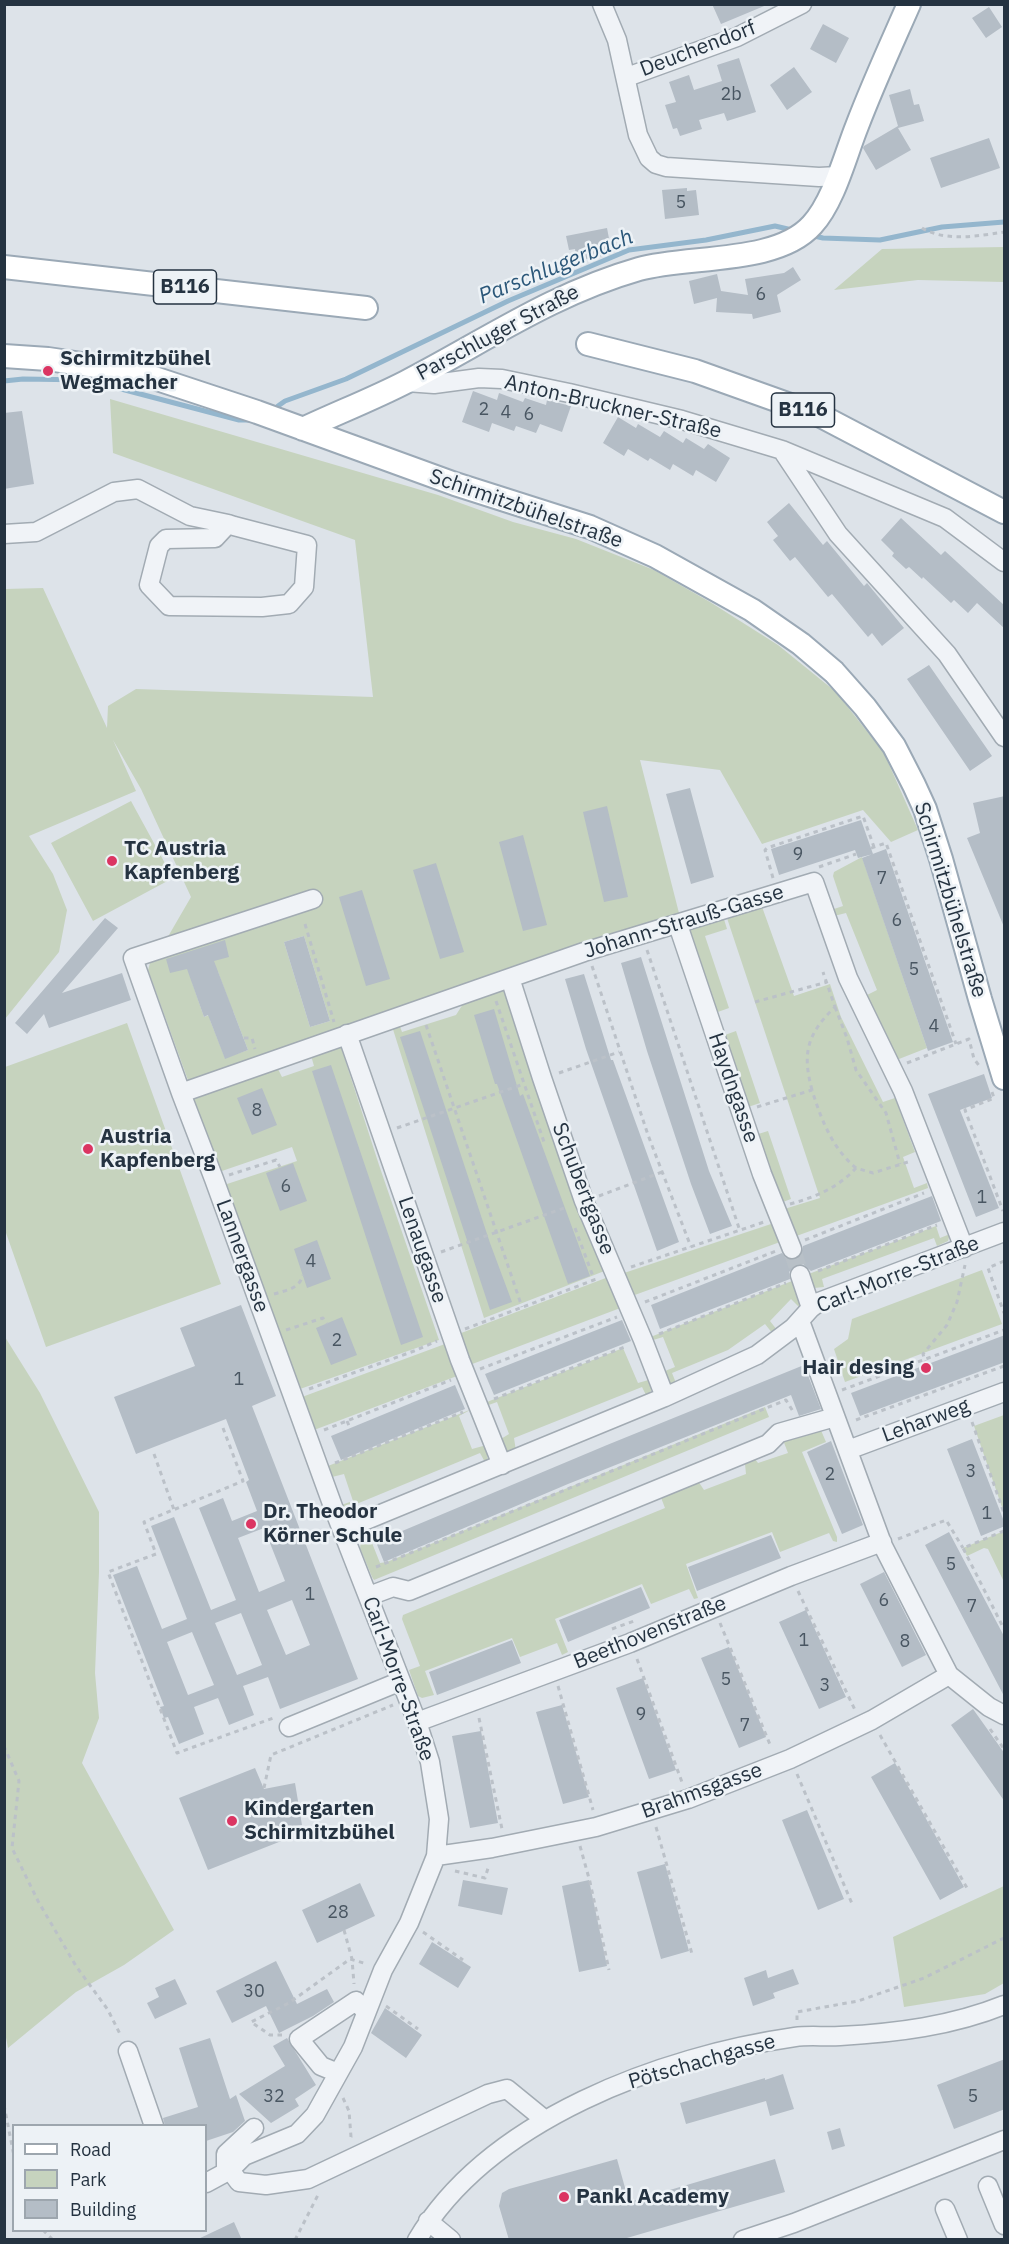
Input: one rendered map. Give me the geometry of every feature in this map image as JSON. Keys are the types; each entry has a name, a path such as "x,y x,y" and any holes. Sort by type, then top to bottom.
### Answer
{"main road":[{"name":"Parschluger Straße","path":"303,429 406,382 534,311 586,286 642,268 763,251 794,239 813,225 829,197 874,81 909,4"},
{"name":"B116","path":"4,267 366,308"},
{"name":"B116","path":"588,344 695,371 820,416 1005,512"},
{"name":"Schirmitzbühelstraße","path":"4,356 48,359 136,372 455,484 590,527 655,556 752,610 801,644 851,689 894,746 925,809 993,1078"}],"street":[{"path":"602,4 617,40 638,135 649,158 656,164 666,167 819,177 838,176"},
{"name":"Deuchendorf","path":"627,77 737,36 802,4"},
{"name":"Anton-Bruckner-Straße","path":"406,382 434,384 479,378 502,380 671,417 782,450 945,518 1005,562"},
{"path":"782,450 838,534 947,654 1005,737"},
{"path":"4,534 36,532 114,492 138,489 190,516 228,524 307,544 304,587 289,604 262,607 169,606 149,585 159,546 166,539 215,538 228,524"},
{"name":"Johann-Strauß-Gasse","path":"181,1093 584,952 814,882 848,978 903,1091 964,1257"},
{"name":"Lannergasse","path":"313,899 133,958 258,1300 334,1531"},
{"name":"Haydngasse","path":"678,925 741,1112 791,1248"},
{"name":"Schubertgasse","path":"510,978 584,1201 665,1397"},
{"name":"Lenaugasse","path":"346,1034 451,1334 502,1465"},
{"name":"Carl-Morre-Straße","path":"207,2182 228,2172 244,2156 297,2134 315,2115 353,2047 365,2003 409,1923 436,1856 439,1819 430,1762 373,1594 334,1531 502,1465 665,1397 758,1355 819,1302 964,1257 1005,1232"},
{"path":"800,1275 806,1314 835,1417 882,1544 949,1675 989,1707 1005,1715"},
{"name":"Leharweg","path":"848,1450 1005,1392"},
{"path":"373,1594 393,1587 409,1591 768,1444 779,1433 835,1417"},
{"name":"Beethovenstraße","path":"417,1722 630,1643 791,1576 882,1544"},
{"name":"Brahmsgasse","path":"436,1856 507,1845 596,1827 687,1799 784,1762 867,1722 949,1675"},
{"path":"288,1727 401,1681"},
{"path":"336,2077 321,2066 299,2039 365,2003"},
{"name":"Pötschachgasse","path":"417,2240 444,2200 478,2166 545,2120 648,2073 733,2049 798,2036 840,2036 918,2028 962,2020 1005,2005"},
{"path":"128,2050 153,2124"},
{"path":"254,2128 226,2154 228,2172 239,2182 266,2185 308,2179 488,2094 507,2089 545,2120"},
{"path":"743,2240 798,2231 1005,2140"},
{"path":"988,2186 1005,2225"},
{"path":"945,2209 958,2240"},
{"path":"428,2221 451,2240"}],"path":[{"path":"922,228 932,234 962,236 1005,232"},
{"path":"777,894 765,850 863,816 873,848 886,843 956,1044"},
{"path":"642,934 740,1231"},
{"path":"584,952 593,968 662,1172 691,1246"},
{"path":"823,972 856,1070 886,1113 900,1164"},
{"path":"754,1002 827,982"},
{"path":"835,1007 816,1026 809,1043 806,1064 812,1090 831,1139 844,1159 856,1168 873,1173 915,1161"},
{"path":"420,1010 522,1307"},
{"path":"937,1052 969,1039 978,1066 993,1078 994,1098 965,1110 992,1187 1004,1211"},
{"path":"381,1133 620,1052"},
{"path":"741,1112 812,1090"},
{"path":"214,1179 276,1160 280,1167"},
{"path":"778,1217 785,1206 820,1195 856,1168"},
{"path":"424,1258 662,1172"},
{"path":"644,1302 791,1248 932,1190"},
{"path":"907,1200 909,1205"},
{"path":"860,1218 863,1223"},
{"path":"926,1365 923,1353 947,1325 957,1302 964,1257"},
{"path":"759,1258 761,1262"},
{"path":"1005,1262 988,1268 1005,1313"},
{"path":"258,1300 295,1287 300,1283 303,1275"},
{"path":"278,1334 323,1317 327,1324"},
{"path":"599,1323 600,1329"},
{"path":"847,1388 1005,1330"},
{"path":"309,1389 414,1351 451,1334"},
{"path":"556,1340 558,1345"},
{"path":"507,1358 509,1364"},
{"path":"856,1422 876,1412 992,1368 1004,1366 1005,1372"},
{"path":"876,1377 876,1383"},
{"path":"429,1388 432,1394"},
{"path":"373,1594 367,1571 589,1477 786,1400 791,1402 798,1422"},
{"path":"390,1404 393,1410"},
{"path":"967,1406 982,1460 999,1504 1005,1513"},
{"path":"347,1421 350,1428"},
{"path":"223,1428 243,1481 144,1522 156,1554 108,1572 177,1753 284,1714 288,1727"},
{"path":"154,1454 174,1510"},
{"path":"882,1544 946,1520 965,1550 985,1595 1005,1629"},
{"path":"304,1541 334,1531"},
{"path":"961,1555 965,1550 1005,1531"},
{"path":"791,1576 837,1675 908,1786 967,1888"},
{"path":"714,1608 758,1715 823,1833 853,1906"},
{"path":"608,1631 638,1619"},
{"path":"630,1643 687,1799"},
{"path":"553,1670 596,1827"},
{"path":"264,1788 271,1755 401,1702"},
{"path":"476,1702 507,1845"},
{"path":"4,1746 19,1782 12,1848 38,1901 76,1966 108,2010 128,2050"},
{"path":"651,1811 692,1954"},
{"path":"576,1830 609,1970"},
{"path":"818,1835 823,1833"},
{"path":"834,1876 840,1875"},
{"path":"484,1884 485,1878"},
{"path":"409,1923 463,1959"},
{"path":"344,1930 365,2003 404,2020 418,2029"},
{"path":"798,2036 797,2012 858,2001 913,1982 1005,1938"},
{"path":"290,2035 270,2035 251,2022 289,2003 344,1962 352,1959 383,1970"},
{"path":"261,2008 265,2015"},
{"path":"296,2240 313,2203 337,2166 351,2137 349,2111 336,2077"},
{"path":"4,2105 12,2146"}],"green space":[{"path":"1004,247 1004,282 918,280 834,290 882,249"},
{"path":"110,399 438,495 513,522 576,539 654,570 778,645 836,692 884,753 918,830 891,842 863,810 762,844 720,770 640,760 680,917 189,1083 148,970 150,963 155,959 191,897 141,789 113,740 136,791 29,836 53,874 67,910 59,952 5,1019 5,589 43,588 107,728 108,706 136,689 373,697 355,540 113,453","holes":["304,936 330,1021 310,1027 284,942","218,972 231,1007 204,1017 192,982","233,1011 248,1050 225,1058 210,1020"]},
{"name":"TC Austria Kapfenberg","path":"131,801 173,878 93,921 51,843"},
{"path":"862,857 927,1048 899,1059 894,1056 863,997 877,990 846,913 834,916 831,910 843,906 833,876 834,872"},
{"path":"761,904 794,996 830,984 841,1017 883,1102 895,1098 915,1152 903,1157 914,1188 927,1183 928,1188 791,1238 781,1210 820,1198 726,915"},
{"path":"723,916 727,929 705,936 729,1008 715,1013 689,927"},
{"path":"506,988 607,1270 484,1318 391,1023 398,1021 402,1032 456,1015 468,996"},
{"name":"Austria Kapfenberg","path":"127,1023 221,1284 46,1347 5,1230 5,1067"},
{"path":"736,1031 760,1103 745,1108 722,1036"},
{"path":"337,1044 341,1047 439,1340 300,1389 224,1185 297,1161 292,1147 219,1172 193,1099 196,1093 276,1065 282,1077 314,1066 310,1052"},
{"path":"768,1131 791,1199 780,1203 755,1135"},
{"path":"774,1223 780,1242 632,1296 624,1273"},
{"path":"936,1226 940,1238 950,1234 948,1241 937,1246 934,1238 822,1279 824,1287 814,1288 806,1275"},
{"path":"982,1270 1002,1324 845,1382 834,1349 848,1339 852,1319"},
{"path":"611,1276 623,1307 467,1366 456,1335"},
{"path":"797,1279 803,1302 799,1307 791,1299 770,1321 777,1330 773,1334 765,1324 728,1350 672,1373 676,1383 669,1385 660,1373 675,1367 663,1337 650,1341 648,1338"},
{"path":"5,1337 40,1393 99,1512 95,1673 99,1718 82,1763 174,1930 124,1965 76,1992 8,2048 4,2027"},
{"path":"445,1344 457,1376 314,1430 302,1397"},
{"path":"623,1348 638,1383 652,1379 654,1386 647,1397 642,1387 514,1438 516,1451 510,1454 502,1450 496,1442 509,1434 497,1402 483,1407 482,1404"},
{"path":"765,1407 769,1417 374,1580 360,1548 361,1542 370,1538 380,1563 387,1562"},
{"path":"472,1409 459,1416 472,1449 486,1447 488,1462 486,1464 480,1453 354,1505 356,1517 344,1510 341,1505 353,1501 344,1474 332,1477 328,1466"},
{"path":"1004,1415 1004,1513 974,1426"},
{"path":"820,1428 826,1442 802,1452 837,1537 837,1542 833,1541 829,1533 780,1552 772,1532 686,1564 698,1598 694,1599 689,1589 651,1604 642,1584 555,1619 568,1652 562,1655 557,1643 520,1657 512,1638 425,1671 434,1695 422,1698 418,1696 409,1670 420,1666 402,1619 403,1615 665,1508 660,1495 698,1481 704,1490 746,1474 745,1464 755,1459 758,1463 788,1453 783,1440"},
{"path":"1004,1531 1004,1582 988,1549 984,1548 967,1556 963,1548"},
{"path":"1004,1886 1004,1983 985,1994 904,2007 893,1937"}],"building":[{"path":"712,4 769,4 721,24"},
{"path":"989,7 1002,27 986,38 972,18"},
{"path":"823,24 849,38 836,63 810,49"},
{"path":"739,58 756,112 727,121 724,113 699,120 702,129 680,136 677,128 673,129 665,105 676,102 669,82 689,75 694,90 722,81 717,65"},
{"path":"794,67 812,92 787,110 770,85"},
{"path":"910,89 914,105 919,104 924,121 898,128 911,150 876,170 863,148 898,126 889,95"},
{"path":"989,138 1000,168 941,188 930,158"},
{"path":"687,188 687,191 696,190 699,215 665,219 662,190"},
{"path":"607,228 612,254 577,261 575,249 569,250 566,236"},
{"path":"793,267 801,280 777,295 781,312 753,319 752,314 716,312 717,298 694,304 689,281 717,274 721,291 748,295 745,279 784,273"},
{"path":"473,391 497,400 499,393 523,402 525,398 546,405 547,400 571,406 562,432 540,424 536,433 516,426 514,431 492,423 489,432 462,422"},
{"path":"22,411 34,484 4,489 4,413"},
{"path":"618,417 636,428 638,424 660,437 664,431 683,443 686,438 704,449 708,444 730,458 716,482 696,470 693,476 673,464 670,470 628,449 624,456 603,443"},
{"path":"789,503 823,545 827,541 864,586 867,583 904,628 882,646 872,633 868,637 832,594 828,597 795,557 790,561 773,540 778,536 767,522"},
{"path":"901,518 941,555 945,551 1005,606 1005,629 977,603 968,613 954,600 951,603 923,577 922,579 909,567 906,569 892,556 894,553 881,540"},
{"path":"929,665 992,756 970,771 907,679"},
{"path":"690,788 714,877 691,884 666,794"},
{"path":"1005,796 1004,927 967,838 980,833 973,803"},
{"path":"607,806 628,897 604,902 583,812"},
{"path":"861,820 873,854 858,858 855,850 779,875 771,849"},
{"path":"523,835 547,925 523,931 499,842"},
{"path":"886,849 953,1042 928,1051 862,858"},
{"path":"436,863 464,952 440,959 413,870"},
{"path":"362,890 390,979 366,986 339,897"},
{"path":"105,918 118,928 62,993 122,973 131,1000 49,1028 44,1014 27,1034 15,1023"},
{"path":"304,936 330,1021 310,1027 284,942"},
{"path":"225,940 229,957 214,961 248,1050 225,1059 208,1015 204,1017 187,969 170,973 166,959"},
{"path":"641,957 709,1171 732,1226 710,1234 647,1051 621,963"},
{"path":"584,974 611,1060 613,1060 679,1242 657,1251 586,1049 565,979"},
{"path":"494,1009 520,1096 523,1094 590,1276 568,1284 497,1084 495,1084 474,1015"},
{"path":"420,1031 490,1243 512,1302 490,1310 400,1037"},
{"path":"331,1065 423,1337 401,1345 312,1071"},
{"path":"984,1074 992,1098 960,1110 999,1208 976,1217 928,1094"},
{"path":"262,1088 277,1125 252,1135 237,1098"},
{"path":"293,1163 307,1201 280,1211 266,1173"},
{"path":"932,1196 941,1221 811,1271 803,1264 796,1265 789,1272 790,1279 660,1329 651,1305 782,1253 786,1258 796,1260 801,1255 803,1246"},
{"path":"317,1240 331,1279 307,1288 294,1249"},
{"name":"Dr. Theodor Körner Schule","path":"241,1305 276,1396 252,1406 358,1679 280,1709 268,1677 243,1686 254,1715 229,1725 218,1698 194,1707 204,1734 179,1744 168,1717 164,1718 160,1707 164,1706 113,1575 137,1566 162,1629 187,1619 151,1526 174,1517 211,1610 236,1600 199,1508 223,1498 232,1521 257,1511 246,1482 249,1480 226,1419 136,1454 114,1397 195,1366 180,1328","holes":["264,1528 285,1581 259,1592 238,1538","292,1600 310,1645 286,1655 267,1610","241,1613 262,1665 237,1675 215,1623","192,1632 214,1685 188,1695 167,1642"]},
{"path":"342,1317 357,1355 331,1365 316,1328"},
{"path":"622,1320 631,1341 494,1395 485,1374"},
{"path":"1005,1335 1005,1362 860,1416 851,1393"},
{"path":"804,1365 821,1409 799,1416 791,1395 568,1484 384,1562 376,1542"},
{"path":"455,1385 465,1409 341,1460 331,1436"},
{"path":"972,1439 1005,1524 981,1536 947,1449"},
{"path":"831,1441 863,1525 842,1534 807,1452"},
{"path":"949,1532 1005,1638 1005,1698 925,1545"},
{"path":"771,1535 781,1558 697,1591 688,1567"},
{"path":"884,1572 926,1655 902,1667 860,1584"},
{"path":"641,1587 650,1608 568,1642 559,1620"},
{"path":"806,1610 846,1697 819,1709 779,1622"},
{"path":"512,1640 521,1663 437,1695 429,1672"},
{"path":"729,1647 766,1737 739,1748 701,1658"},
{"path":"643,1678 676,1770 649,1779 616,1688"},
{"path":"562,1705 589,1797 563,1804 536,1712"},
{"path":"973,1709 1005,1754 1005,1802 951,1725"},
{"path":"481,1731 498,1823 470,1828 452,1736"},
{"path":"895,1763 964,1887 940,1900 871,1777"},
{"name":"Kindergarten Schirmitzbühel","path":"255,1768 264,1789 295,1783 302,1825 280,1829 284,1840 208,1870 179,1798"},
{"path":"807,1810 844,1899 818,1910 782,1820"},
{"path":"665,1864 689,1951 661,1959 637,1872"},
{"path":"463,1880 508,1888 502,1915 458,1906"},
{"path":"589,1880 607,1966 579,1972 562,1886"},
{"path":"360,1883 375,1916 317,1943 302,1910"},
{"path":"432,1942 471,1967 458,1988 419,1964"},
{"path":"276,1961 297,2004 327,1989 334,2002 313,2016 279,2033 266,2006 232,2023 216,1991"},
{"path":"793,1969 799,1984 773,1993 775,1998 753,2006 744,1978 766,1970 768,1978"},
{"path":"175,1979 187,2004 155,2019 147,2003 159,1997 155,1988"},
{"path":"385,2008 422,2035 406,2058 371,2033"},
{"path":"210,2038 230,2099 236,2095 245,2121 233,2132 207,2141 207,2124 164,2124 163,2118 198,2107 179,2048"},
{"path":"287,2038 316,2085 295,2099 299,2106 271,2123 239,2094 285,2066 273,2046"},
{"path":"1005,2059 1005,2109 954,2129 937,2085"},
{"path":"783,2074 794,2109 770,2116 766,2101 686,2124 680,2103"},
{"path":"840,2128 845,2146 832,2150 827,2132"},
{"name":"Pankl Academy","path":"617,2159 629,2202 775,2159 785,2192 620,2240 509,2240 499,2206 502,2193 509,2189"},
{"path":"234,2222 242,2240 196,2240"}],"waterway":[{"name":"Parschlugerbach","path":"810,235 823,238 880,240 942,227 1004,222"},
{"name":"Parschlugerbach","path":"278,406 285,401 346,379 508,301 629,250 706,240 775,226 792,230"},
{"name":"Parschlugerbach","path":"4,381 87,380 239,420 251,420"}],"tunnel":[{"path":"792,1249 800,1275"}],"place":[{"name":"Schirmitzbühel Wegmacher","path":"48,371"},
{"name":"TC Austria Kapfenberg","path":"112,861"},
{"name":"Austria Kapfenberg","path":"88,1149"},
{"name":"Hair desing","path":"926,1368"},
{"name":"Dr. Theodor Körner Schule","path":"251,1524"},
{"name":"Kindergarten Schirmitzbühel","path":"232,1821"},
{"name":"Pankl Academy","path":"564,2197"}]}
